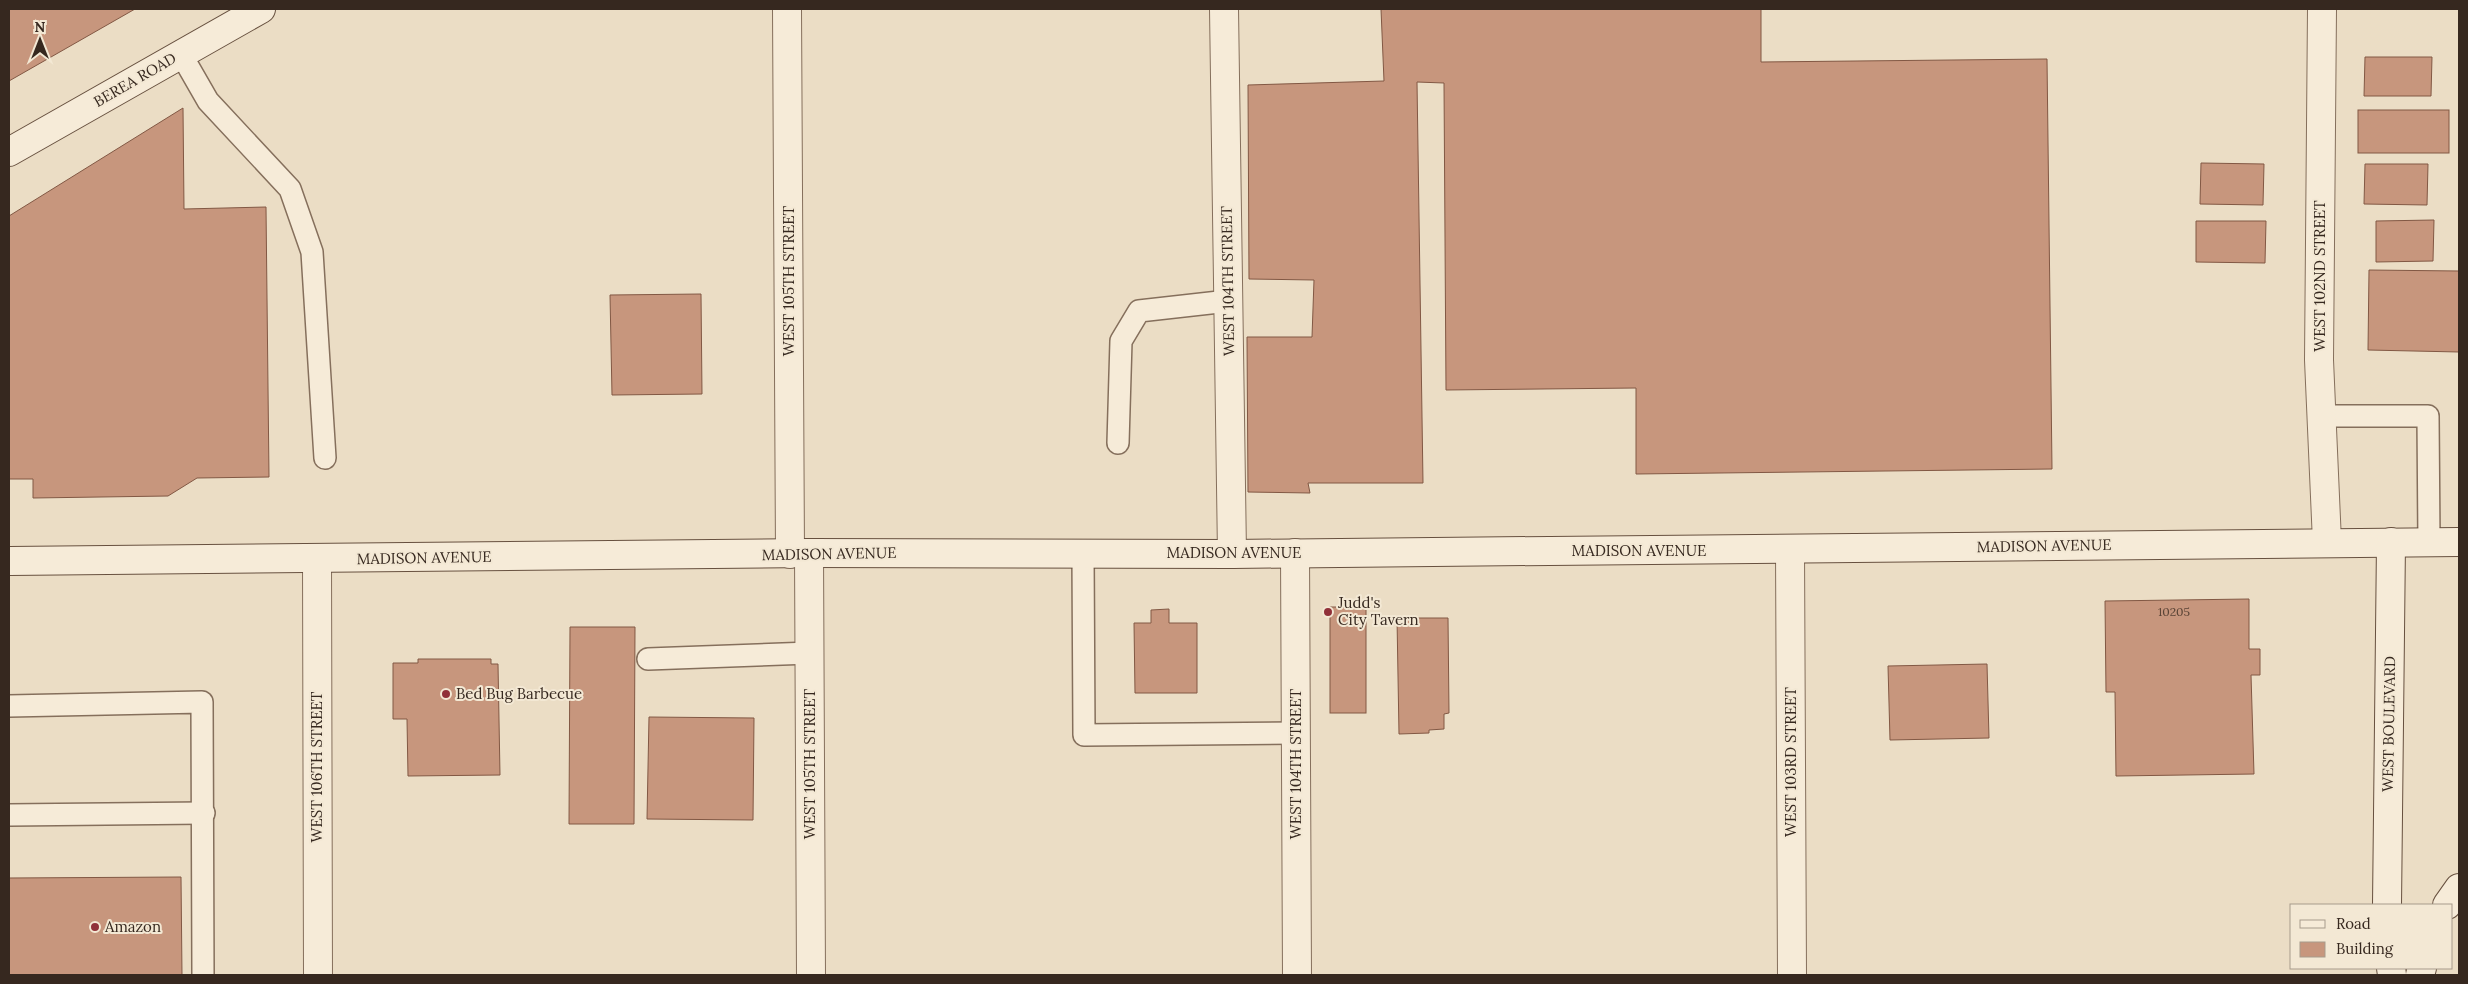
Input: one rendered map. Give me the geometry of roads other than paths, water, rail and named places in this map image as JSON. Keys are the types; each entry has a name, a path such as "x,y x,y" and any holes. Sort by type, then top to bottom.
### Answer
{"street":[{"name":"BEREA ROAD","path":"9,152 261,9"},
{"name":"WEST 105TH STREET","path":"787,9 800,554 810,653 812,975"},
{"name":"WEST 104TH STREET","path":"1224,9 1232,554"},
{"name":"WEST 102ND STREET","path":"2322,9 2319,360 2327,542"},
{"name":"MADISON AVENUE","path":"9,562 800,554 1232,554 1790,550 2327,542 2459,542"},
{"name":"WEST BOULEVARD","path":"2387,904 2391,542"},
{"name":"WEST 103RD STREET","path":"1790,550 1792,975"},
{"name":"WEST 104TH STREET","path":"1295,553 1297,975"},
{"name":"WEST 106TH STREET","path":"317,559 318,975"},
{"path":"2448,904 2459,888"}],"lane":[{"path":"181,54 208,101 290,188 312,252 325,458"},
{"path":"1118,443 1121,341 1139,311 1228,302"},
{"path":"2322,416 2428,416 2429,542"},
{"path":"1083,554 1084,735 1296,733"},
{"path":"648,659 810,653"},
{"path":"9,706 202,702 204,813 203,975"},
{"path":"9,801 9,815 204,813"}],"place":[{"name":"Judd's City Tavern","path":"1328,612"},
{"name":"Bed Bug Barbecue","path":"446,694"},
{"name":"Amazon","path":"95,927"}]}
